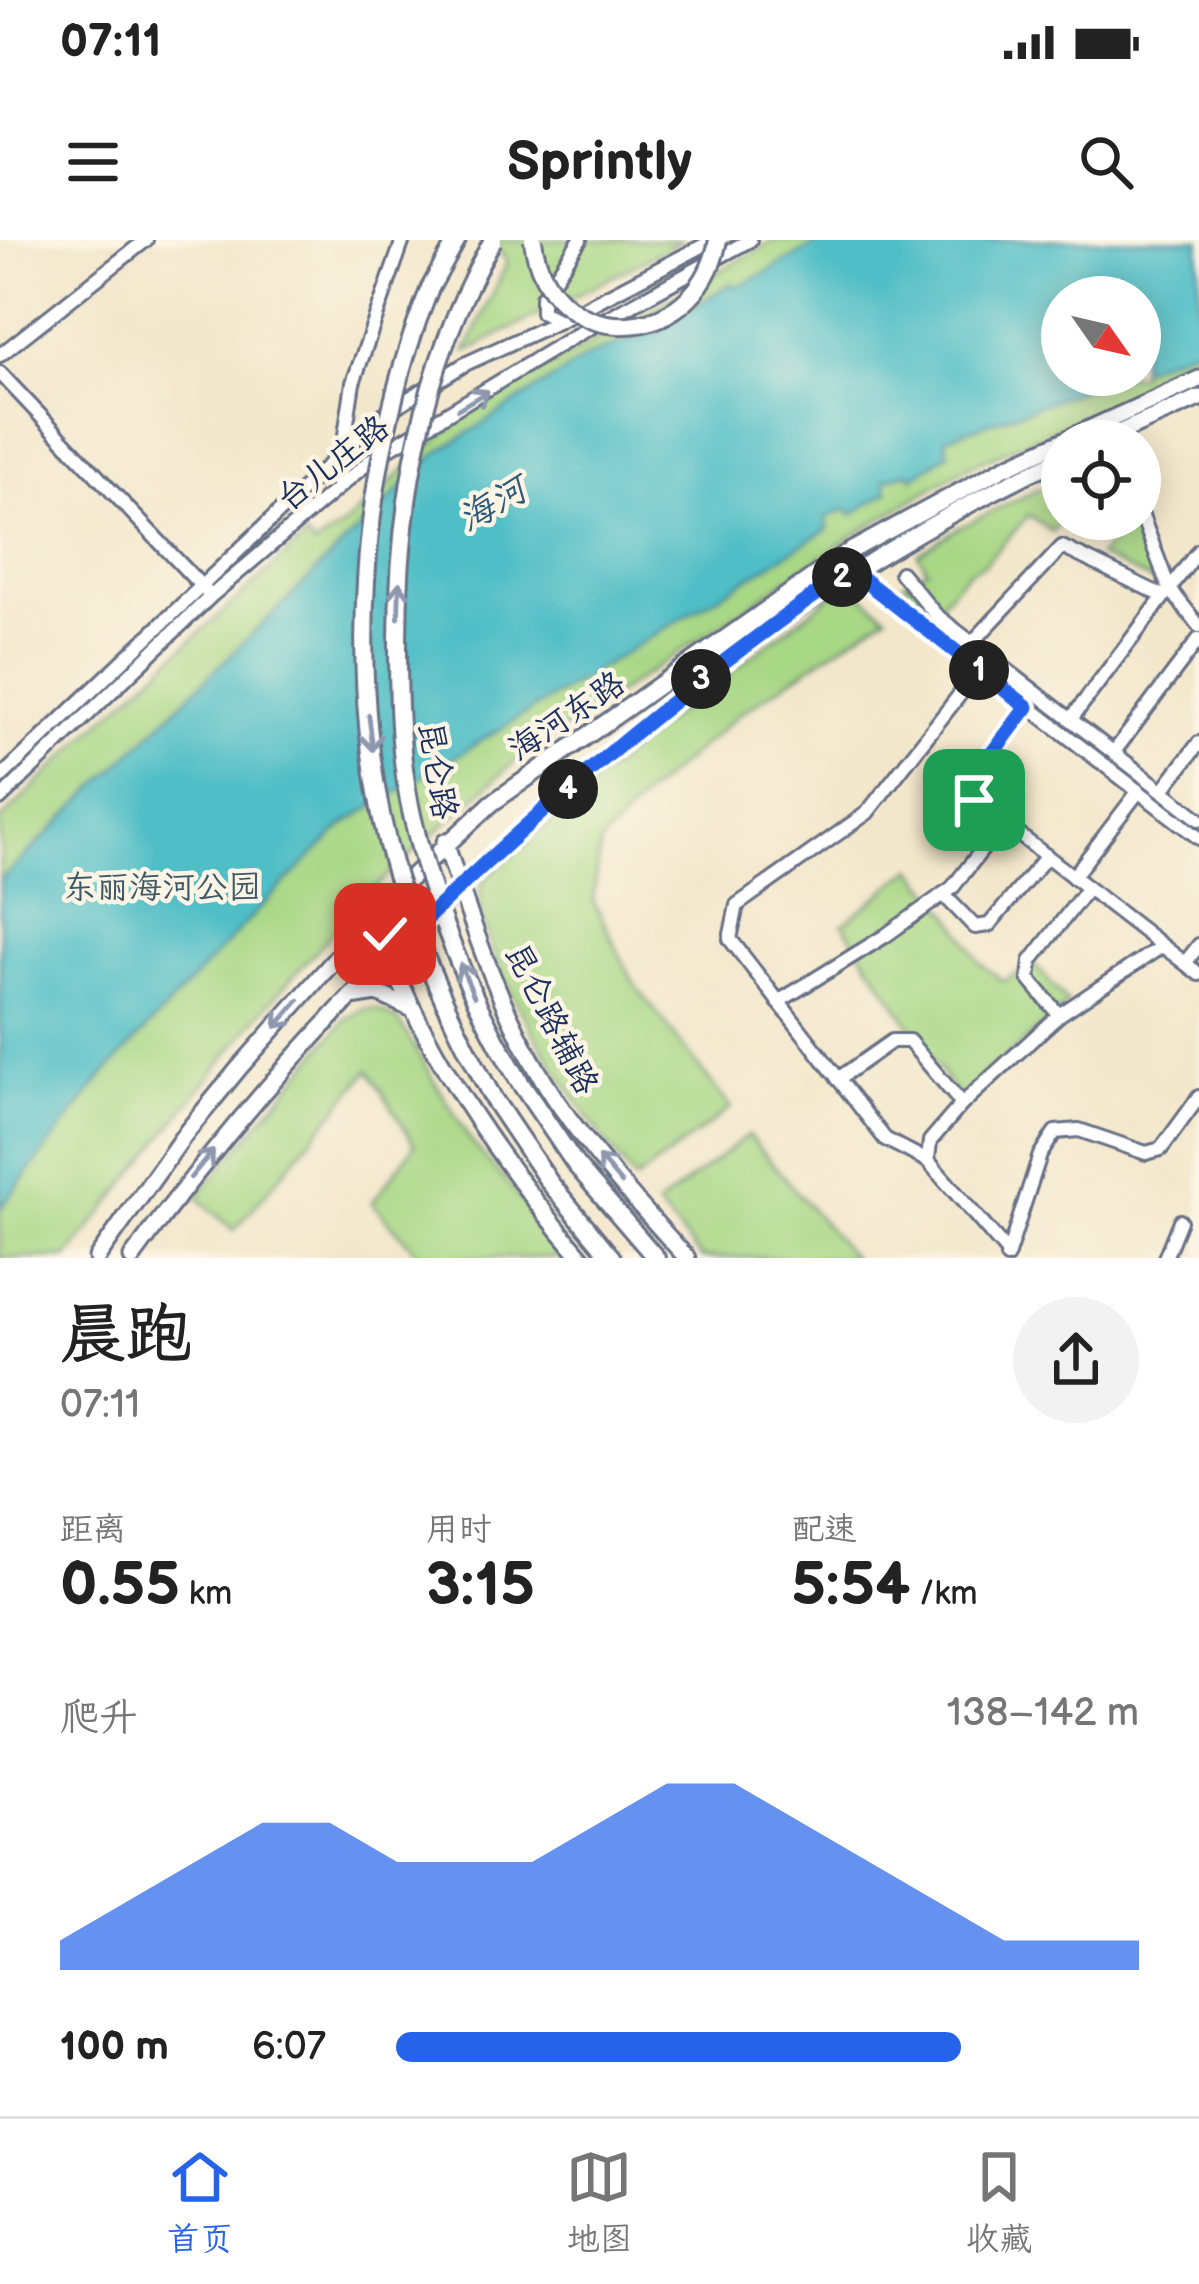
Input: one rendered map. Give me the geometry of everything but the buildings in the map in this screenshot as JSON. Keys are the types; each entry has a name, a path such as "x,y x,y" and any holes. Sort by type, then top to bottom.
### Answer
{"highway":[{"path":"430,288 446,240"},
{"name":"昆仑路","path":"457,240 430,288 397,388 378,478 366,597 367,694 379,790 395,870 434,983 494,1100 550,1183 612,1258"},
{"name":"昆仑路","path":"493,240 436,371 412,452 400,549 398,678 412,813 466,982 521,1084 576,1165 656,1258"},
{"path":"533,240 546,282 564,304 611,326 648,322 682,307 707,275 716,240"}],"main road":[{"name":"海河东路","path":"97,1258 199,1118 373,916 445,842 492,802 845,554 1005,467 1199,380"},
{"path":"1148,420 1199,398"},
{"name":"海河东路","path":"132,1258 196,1171 351,997 458,887 638,727 851,570 920,529 1041,468"},
{"path":"445,842 458,887"},
{"path":"424,863 442,863 458,887"},
{"path":"467,906 470,885 485,863"},
{"name":"昆仑路辅路","path":"458,887 511,1016 556,1101 687,1258"},
{"path":"390,960 382,919 392,895"},
{"path":"373,916 435,1057 499,1154 582,1258"},
{"path":"351,997 377,993 410,1008"}],"street":[{"path":"0,355 146,240"},
{"path":"337,488 353,383 403,240"},
{"path":"559,321 542,312 542,297 580,240"},
{"name":"台儿庄路","path":"0,799 342,451 406,398 716,240"},
{"name":"台儿庄路","path":"0,778 207,591 400,440 571,338 750,240"},
{"path":"0,374 207,591"},
{"path":"1149,540 1166,592"},
{"path":"972,644 1062,548 1166,592 1199,626"},
{"path":"1071,719 1199,550"},
{"path":"851,570 1199,838"},
{"path":"901,573 936,616 1199,819"},
{"path":"1114,752 1199,639"},
{"path":"979,670 867,814 737,904 730,939 885,1139 928,1161 1007,1256"},
{"path":"1027,707 969,784 974,800 1199,974"},
{"path":"1163,790 1199,742"},
{"path":"1073,877 1138,792"},
{"path":"778,1002 885,937 944,894 1003,823"},
{"path":"944,894 975,927 989,925 1047,856"},
{"path":"1059,1015 1029,979 1031,961 1088,888"},
{"path":"1185,963 1199,945"},
{"path":"928,1161 930,1141 962,1104 1059,1015 1162,946"},
{"path":"838,1079 892,1041 909,1040 962,1104"},
{"path":"1007,1256 1040,1155 1055,1132 1079,1130 1145,1153 1161,1149 1199,1097"},
{"path":"1165,1258 1180,1221"}],"green space":[{"path":"493,240 683,240 466,352 507,263"},
{"name":"东丽海河公园","path":"775,240 1199,240 1199,368 1161,384 1161,276 1041,276 1041,396 1133,396 1077,420 1041,420 1041,435 969,466 854,535 511,765 362,899 257,1017 67,1258 0,1258 0,821 101,722 306,537 314,546 341,528 466,413"},
{"path":"1041,488 1041,524 1029,515 932,611 904,582 927,569 918,554 956,529"},
{"path":"1114,540 1141,540 1159,584 1098,556"},
{"path":"847,583 887,615 739,714 644,796 601,843 593,900 635,985 731,1108 635,1181 563,1080 510,990 481,909 483,880 664,723"},
{"path":"913,868 956,922 980,963 1003,981 1035,965 1068,1003 959,1099 843,924"},
{"path":"363,1009 379,1010 399,1021 470,1140 571,1258 422,1258 372,1203 415,1145 369,1070 234,1231 197,1197 346,1019"},
{"path":"748,1135 853,1258 702,1258 657,1206"}],"water":[{"name":"海河","path":"826,240 1199,240 1199,345 1161,360 1161,276 1041,276 1041,396 1065,396 945,438 949,453 912,478 908,472 885,480 888,492 851,515 848,509 826,517 828,529 345,824 102,1077 0,1209 0,881 437,453 592,354 656,331 731,283 734,287"}],"route":[{"path":"385,934 390,954 638,727 851,570 1027,707 969,784 974,800"}]}
